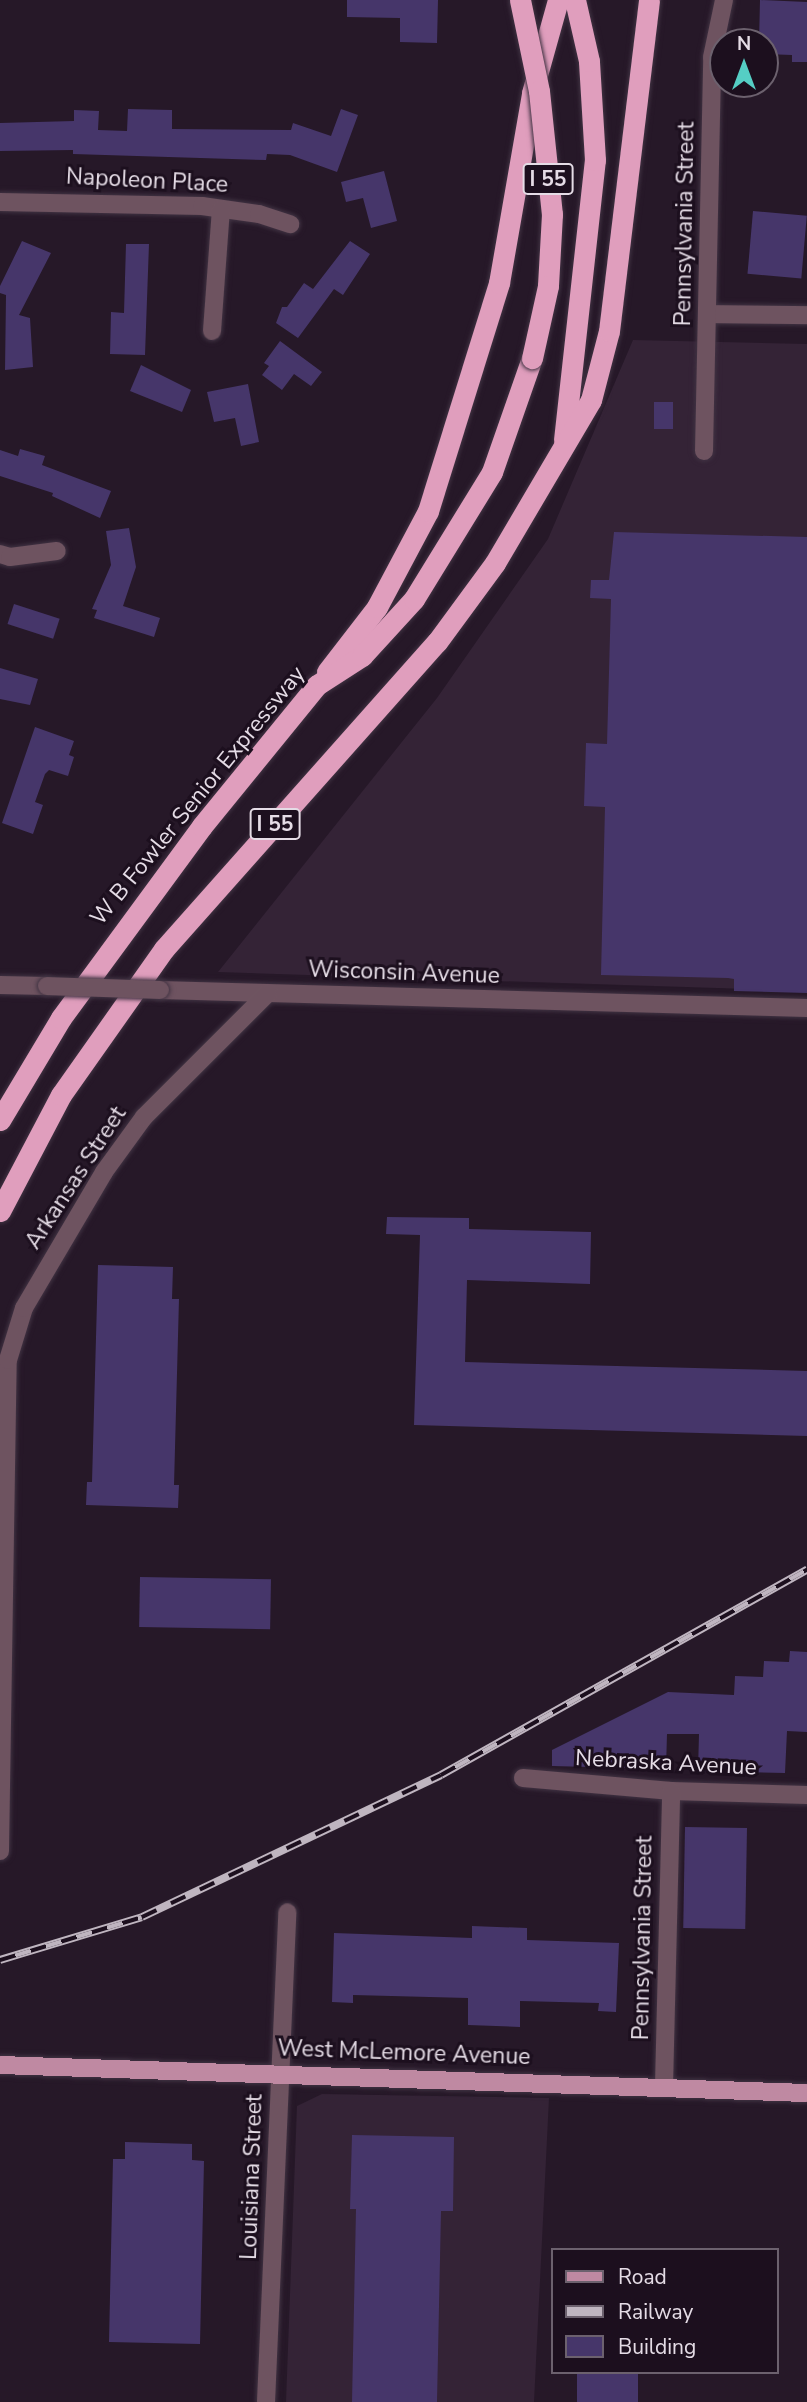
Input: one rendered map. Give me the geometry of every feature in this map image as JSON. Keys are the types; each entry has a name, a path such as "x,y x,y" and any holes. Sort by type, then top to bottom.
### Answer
{"highway":[{"name":"W B Fowler Senior Expressway","path":"0,1121 98,963 317,685 362,656 414,599 492,472 532,358 548,286 552,214 539,91 520,0"},
{"path":"317,685 377,607 428,511 499,283 532,93 558,0"},
{"name":"I 55","path":"0,1210 61,1095 164,949 437,642 495,563 563,446 595,160 589,61 575,0"},
{"path":"563,446 592,400 609,331 649,0"}],"main road":[{"name":"West McLemore Avenue","path":"0,2065 807,2093"}],"street":[{"name":"Pennsylvania Street","path":"704,451 712,57 724,0"},
{"name":"Napoleon Place","path":"0,202 12,199 221,209 290,224"},
{"path":"212,331 221,209"},
{"path":"708,314 807,316"},
{"path":"0,554 10,557 57,551"},
{"name":"Wisconsin Avenue","path":"0,985 807,1008"},
{"name":"Arkansas Street","path":"0,1851 8,1360 24,1308 104,1172 144,1117 268,993"},
{"name":"Nebraska Avenue","path":"523,1778 671,1791 807,1794"},
{"name":"Pennsylvania Street","path":"664,2086 671,1791"},
{"name":"Louisiana Street","path":"266,2402 288,1912"}],"shaded area":[{"path":"633,340 807,344 807,991 218,972 437,698 548,539"},
{"path":"322,2094 549,2098 534,2402 286,2402 297,2106"}],"building":[{"path":"347,0 438,0 437,43 400,42 400,18 347,17"},
{"path":"760,0 807,2 807,62 792,62 792,55 779,55 779,28 759,28"},
{"path":"128,109 172,110 172,129 291,130 293,123 331,136 341,109 358,115 337,172 290,155 267,154 266,160 73,154 73,150 0,151 0,123 74,121 74,110 99,111 98,130 127,131"},
{"path":"384,171 397,221 371,228 363,198 346,202 341,182"},
{"path":"753,211 807,216 801,278 748,274"},
{"path":"22,241 51,253 19,315 30,318 33,367 5,370 6,295 0,293 0,286"},
{"path":"350,241 370,254 343,295 334,289 298,338 276,323 282,307 287,307 304,283 313,289"},
{"path":"126,244 149,244 145,355 110,354 111,312 124,313"},
{"path":"280,341 322,372 311,386 294,374 282,390 262,375 269,366 264,363"},
{"path":"141,365 191,390 182,412 130,391"},
{"path":"248,384 259,442 241,446 235,418 214,422 207,392"},
{"path":"654,402 673,402 673,429 654,429"},
{"path":"20,449 45,456 42,465 111,491 100,518 52,496 53,493 0,476 0,450 18,456"},
{"path":"129,528 136,567 123,606 160,618 154,637 94,618 97,610 92,609 111,565 106,531"},
{"path":"614,532 807,537 807,993 734,991 734,979 728,978 601,975 605,807 584,806 586,743 607,744 611,599 590,598 591,580 609,580"},
{"path":"14,604 60,619 53,639 8,624"},
{"path":"0,668 38,679 30,705 0,699"},
{"path":"35,727 74,741 69,755 74,757 68,776 49,770 45,774 35,802 43,805 33,834 2,823"},
{"path":"387,1217 469,1218 469,1229 591,1232 590,1284 467,1280 465,1362 807,1371 807,1436 414,1425 420,1235 386,1234"},
{"path":"98,1265 173,1267 172,1299 179,1299 174,1485 179,1485 178,1508 86,1505 87,1482 92,1482"},
{"path":"140,1577 271,1579 270,1629 139,1627"},
{"path":"790,1651 807,1652 807,1732 787,1731 785,1773 698,1771 699,1734 667,1734 666,1769 552,1766 552,1750 668,1692 734,1695 735,1676 763,1677 764,1661 789,1662"},
{"path":"685,1827 747,1828 745,1929 683,1928"},
{"path":"472,1926 527,1928 527,1940 619,1943 616,2012 598,2011 599,2003 520,2001 520,2027 468,2025 468,1998 353,1995 353,2003 332,2002 334,1933 472,1938"},
{"path":"352,2135 454,2137 453,2211 441,2211 437,2402 352,2402 356,2209 350,2209"},
{"path":"125,2142 192,2144 192,2160 204,2161 200,2344 109,2342 113,2159 125,2159"},
{"path":"577,2374 638,2374 638,2402 577,2402"}],"railway":[{"path":"0,1960 142,1917 441,1775 807,1570"}]}
